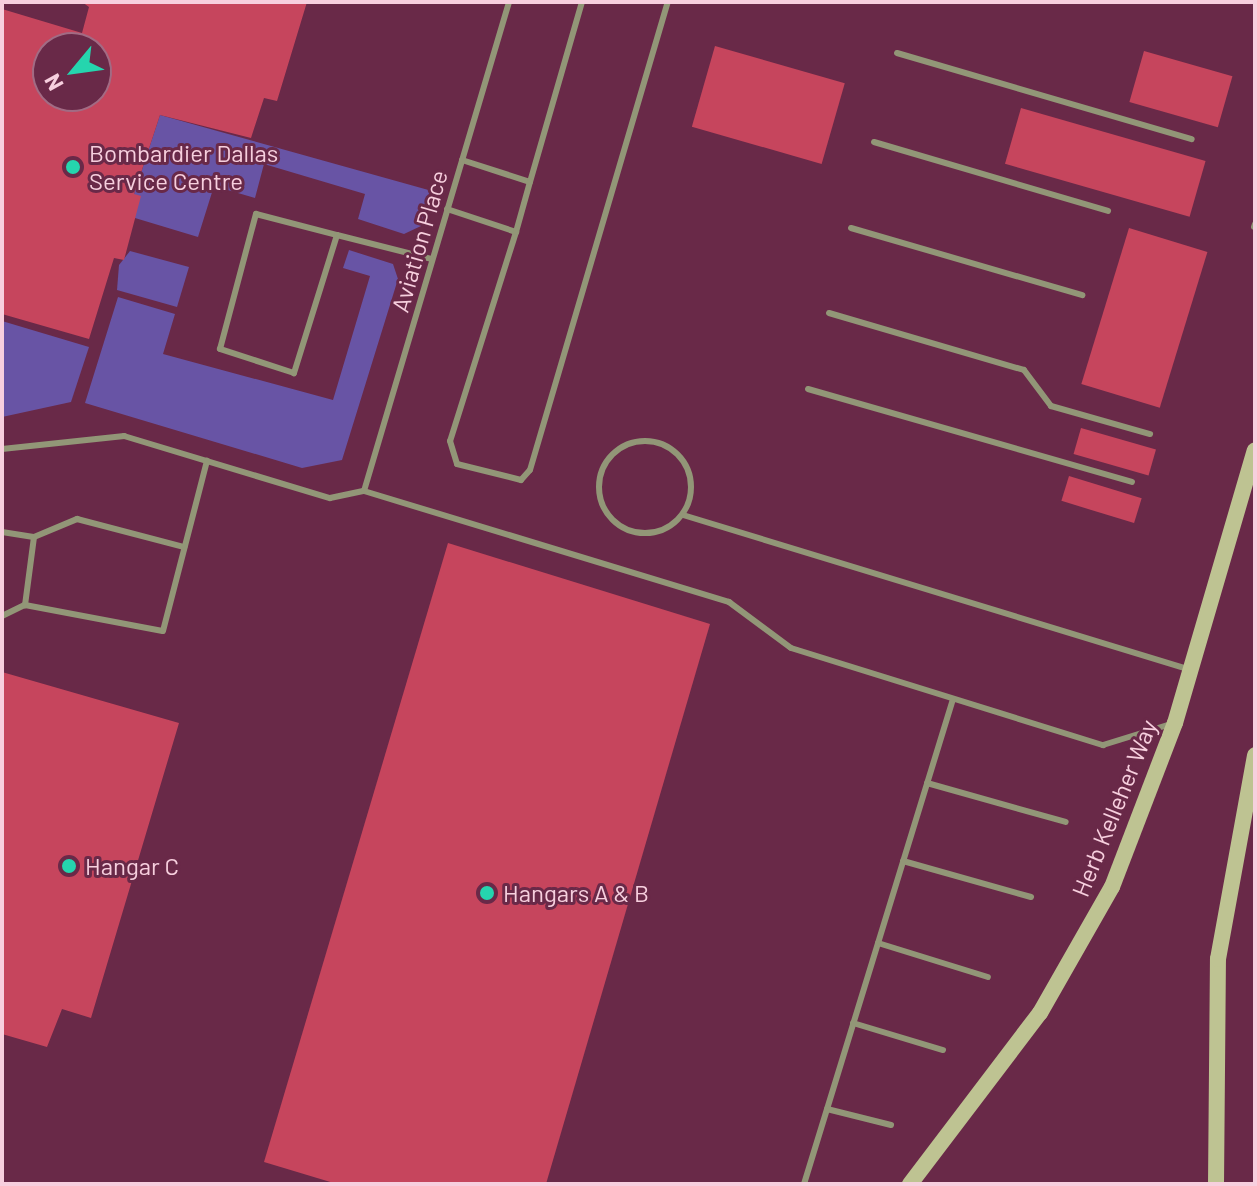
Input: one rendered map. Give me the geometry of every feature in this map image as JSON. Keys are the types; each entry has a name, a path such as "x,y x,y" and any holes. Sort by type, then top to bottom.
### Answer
{"main road":[{"name":"Herb Kelleher Way","path":"910,1184 1040,1013 1112,887 1175,723 1255,450"},
{"path":"1216,1184 1218,959 1255,755"}],"lane":[{"name":"Aviation Place","path":"364,491 509,2"},
{"path":"582,2 516,232 450,441 457,464 509,483 530,470 668,2"},
{"path":"897,53 1192,139"},
{"path":"874,142 1108,211"},
{"path":"462,160 530,182"},
{"path":"447,209 516,232"},
{"path":"337,235 294,373 220,349 256,214 432,259"},
{"path":"851,228 1082,295"},
{"path":"829,313 1024,370 1051,406 1150,434"},
{"path":"808,389 1132,482"},
{"path":"2,449 124,436 330,498 364,491 729,602 791,648 1103,745 1175,723"},
{"path":"683,515 688,469 667,445 635,441 608,458 599,485 617,523 644,533 683,515 1190,670"},
{"path":"2,616 25,605 163,631 207,461"},
{"path":"2,532 34,537 77,519 184,547"},
{"path":"25,605 34,537"},
{"path":"804,1184 953,699"},
{"path":"927,783 1066,822"},
{"path":"903,861 1031,897"},
{"path":"878,943 988,977"},
{"path":"853,1023 943,1050"},
{"path":"827,1109 891,1125"}],"shaded area":[{"path":"160,115 432,191 421,226 404,234 358,219 365,194 264,164 255,198 214,186 198,237 135,218 134,194"},
{"path":"349,250 393,264 398,279 342,460 302,468 85,403 118,297 175,314 163,354 333,400 370,276 343,268"},
{"path":"130,251 189,267 177,307 117,290 119,265"},
{"path":"2,321 89,347 71,402 2,417"}],"building":[{"name":"Bombardier Dallas Service Centre","path":"82,2 307,2 277,101 264,98 251,138 160,115 134,194 141,196 124,260 114,258 89,339 2,314 2,9 79,32 32,32 32,112 112,112 112,32 82,32 89,7"},
{"path":"715,46 845,83 822,164 692,127"},
{"path":"1144,51 1232,76 1218,127 1129,102"},
{"path":"1021,108 1206,161 1190,217 1005,164"},
{"path":"1129,228 1207,252 1160,408 1081,384"},
{"path":"1081,428 1156,449 1149,475 1074,454"},
{"path":"1069,476 1142,498 1134,523 1061,501"},
{"name":"Hangars A & B","path":"448,543 710,624 546,1184 337,1184 264,1162"},
{"name":"Hangar C","path":"2,672 179,723 91,1018 62,1009 47,1047 2,1034"}],"place":[{"name":"Bombardier Dallas Service Centre","path":"73,167"},
{"name":"Hangar C","path":"69,866"},
{"name":"Hangars A & B","path":"487,893"}]}
